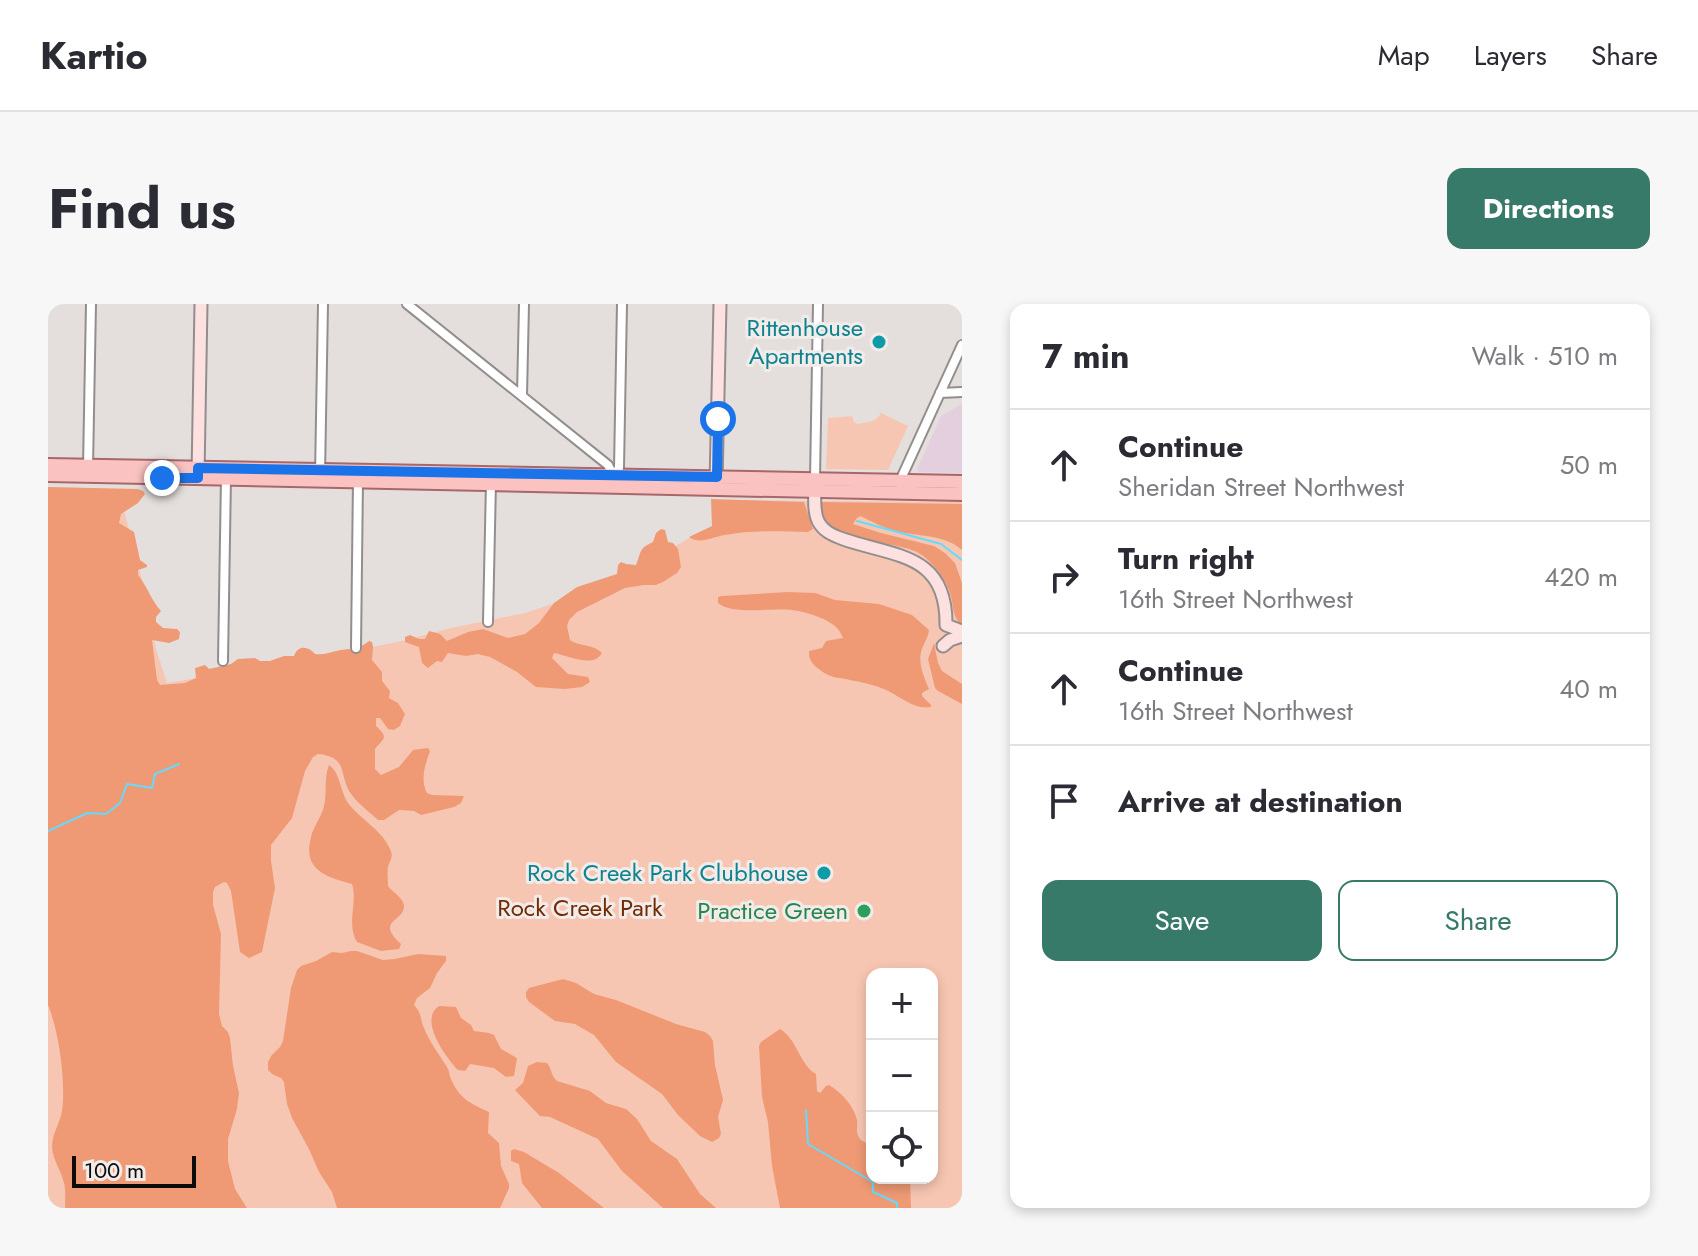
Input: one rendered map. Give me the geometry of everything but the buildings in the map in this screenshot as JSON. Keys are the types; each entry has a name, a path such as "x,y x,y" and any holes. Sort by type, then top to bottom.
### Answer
{"main road":[{"path":"48,465 88,471"},
{"path":"48,475 88,471 815,485 899,487 962,494"},
{"path":"899,487 962,482"}],"street":[{"path":"88,471 91,304"},
{"path":"198,473 201,304"},
{"path":"320,476 323,304"},
{"path":"407,304 608,465 613,481"},
{"path":"522,395 524,304"},
{"path":"613,481 619,468 622,304"},
{"path":"716,483 720,304"},
{"path":"818,304 816,516 825,530 835,536 901,554 919,563 940,588 946,605 946,625 962,634"},
{"path":"899,487 962,345"},
{"path":"940,393 962,392"},
{"path":"223,661 226,474"},
{"path":"356,648 358,476"},
{"path":"488,622 491,479"},
{"path":"943,646 962,634"}],"shaded area":[{"path":"962,404 962,473 918,472 941,416"},
{"path":"48,487 138,489 145,494 138,503 121,514 119,523 134,532 140,560 147,565 138,570 138,575 161,611 156,622 163,628 180,632 179,639 169,643 152,640 160,685 185,683 196,678 195,668 205,665 209,669 231,664 238,659 270,661 294,656 303,648 323,654 372,642 372,660 382,672 382,681 390,691 389,698 398,703 405,714 400,726 394,730 388,729 380,718 376,718 376,726 384,738 375,749 375,769 381,775 399,767 413,750 428,748 424,778 427,793 464,796 461,803 454,807 421,815 399,810 384,820 378,820 349,791 338,762 318,754 305,771 292,818 271,845 275,888 262,952 249,958 240,952 231,891 224,882 215,887 213,905 221,934 219,1014 230,1038 239,1093 228,1139 228,1161 235,1189 247,1208 65,1208 64,1183 52,1147 62,1111 62,1072 48,1005"},
{"path":"711,499 804,502 813,529 808,532 725,535 702,540 689,537 712,526"},
{"path":"819,502 962,504 962,550 947,541 892,530 861,516 853,524 934,546 945,553 955,563 962,583 962,625 955,615 946,584 928,560 917,552 839,532 821,518"},
{"path":"661,529 665,530 668,542 678,549 681,567 677,573 656,585 625,588 577,612 569,620 570,640 602,653 598,658 586,661 554,653 552,658 568,674 588,677 590,682 582,687 536,687 517,672 478,654 448,653 442,662 437,661 428,668 422,663 419,647 405,642 405,637 410,635 425,639 429,631 440,634 447,641 483,629 508,638 525,634 539,623 554,603 577,587 617,574 621,562 636,565 643,549 653,542"},
{"path":"815,593 835,600 879,604 912,615 929,630 920,659 929,689 922,696 931,707 913,705 882,688 832,676 816,667 811,662 809,651 822,648 826,641 843,638 837,628 825,620 795,610 742,610 718,603 718,597 722,596"},
{"path":"934,643 942,671 962,684 962,704 935,688 928,659"},
{"path":"329,765 348,803 382,836 391,852 388,886 404,906 390,930 401,944 399,949 381,951 357,942 352,927 352,884 324,874 312,863 309,845 322,813"},
{"path":"351,951 383,960 418,954 446,956 430,988 417,998 414,1005 458,1092 472,1104 489,1112 488,1133 499,1143 501,1166 509,1184 500,1208 337,1208 332,1192 292,1118 284,1082 268,1070 268,1062 283,1041 291,988 297,970 332,952"},
{"path":"563,979 594,994 710,1036 723,1100 718,1117 719,1138 712,1142 700,1136 662,1094 616,1062 594,1035 575,1024 555,1021 526,997 529,988"},
{"path":"439,1006 456,1007 461,1018 474,1031 494,1035 501,1049 517,1058 514,1076 506,1077 494,1068 470,1064 465,1071 458,1070 441,1048 433,1029 433,1012"},
{"path":"780,1029 816,1074 817,1091 820,1093 829,1085 842,1095 857,1120 858,1137 866,1142 866,1184 910,1184 911,1208 780,1208 762,1097 761,1042"},
{"path":"537,1062 547,1063 557,1081 590,1091 606,1103 626,1109 637,1119 651,1141 677,1159 700,1194 716,1208 663,1208 622,1171 598,1139 550,1117 540,1116 515,1090 523,1083 528,1066"},
{"path":"514,1149 559,1173 604,1208 542,1208 522,1183 519,1164 511,1161 511,1151"}],"green space":[{"path":"881,413 908,426 888,470 826,469 828,418 852,416 858,424 874,420"},
{"name":"Rock Creek Park","path":"48,487 118,489 167,683 323,657 525,613 568,599 728,521 731,500 962,502 962,1208 48,1208"}],"waterway":[{"path":"857,521 941,544 962,560"},
{"path":"48,831 87,813 106,814 120,803 127,784 152,788 155,774 179,764"},
{"path":"806,1110 808,1144 873,1182 873,1192 897,1203 897,1208"}],"place":[{"name":"Rittenhouse Apartments","path":"879,342"},
{"name":"Rock Creek Park Clubhouse","path":"824,873"},
{"name":"Practice Green","path":"864,911"}],"route":[{"path":"162,478 198,478 198,468 717,477 718,419"}]}
